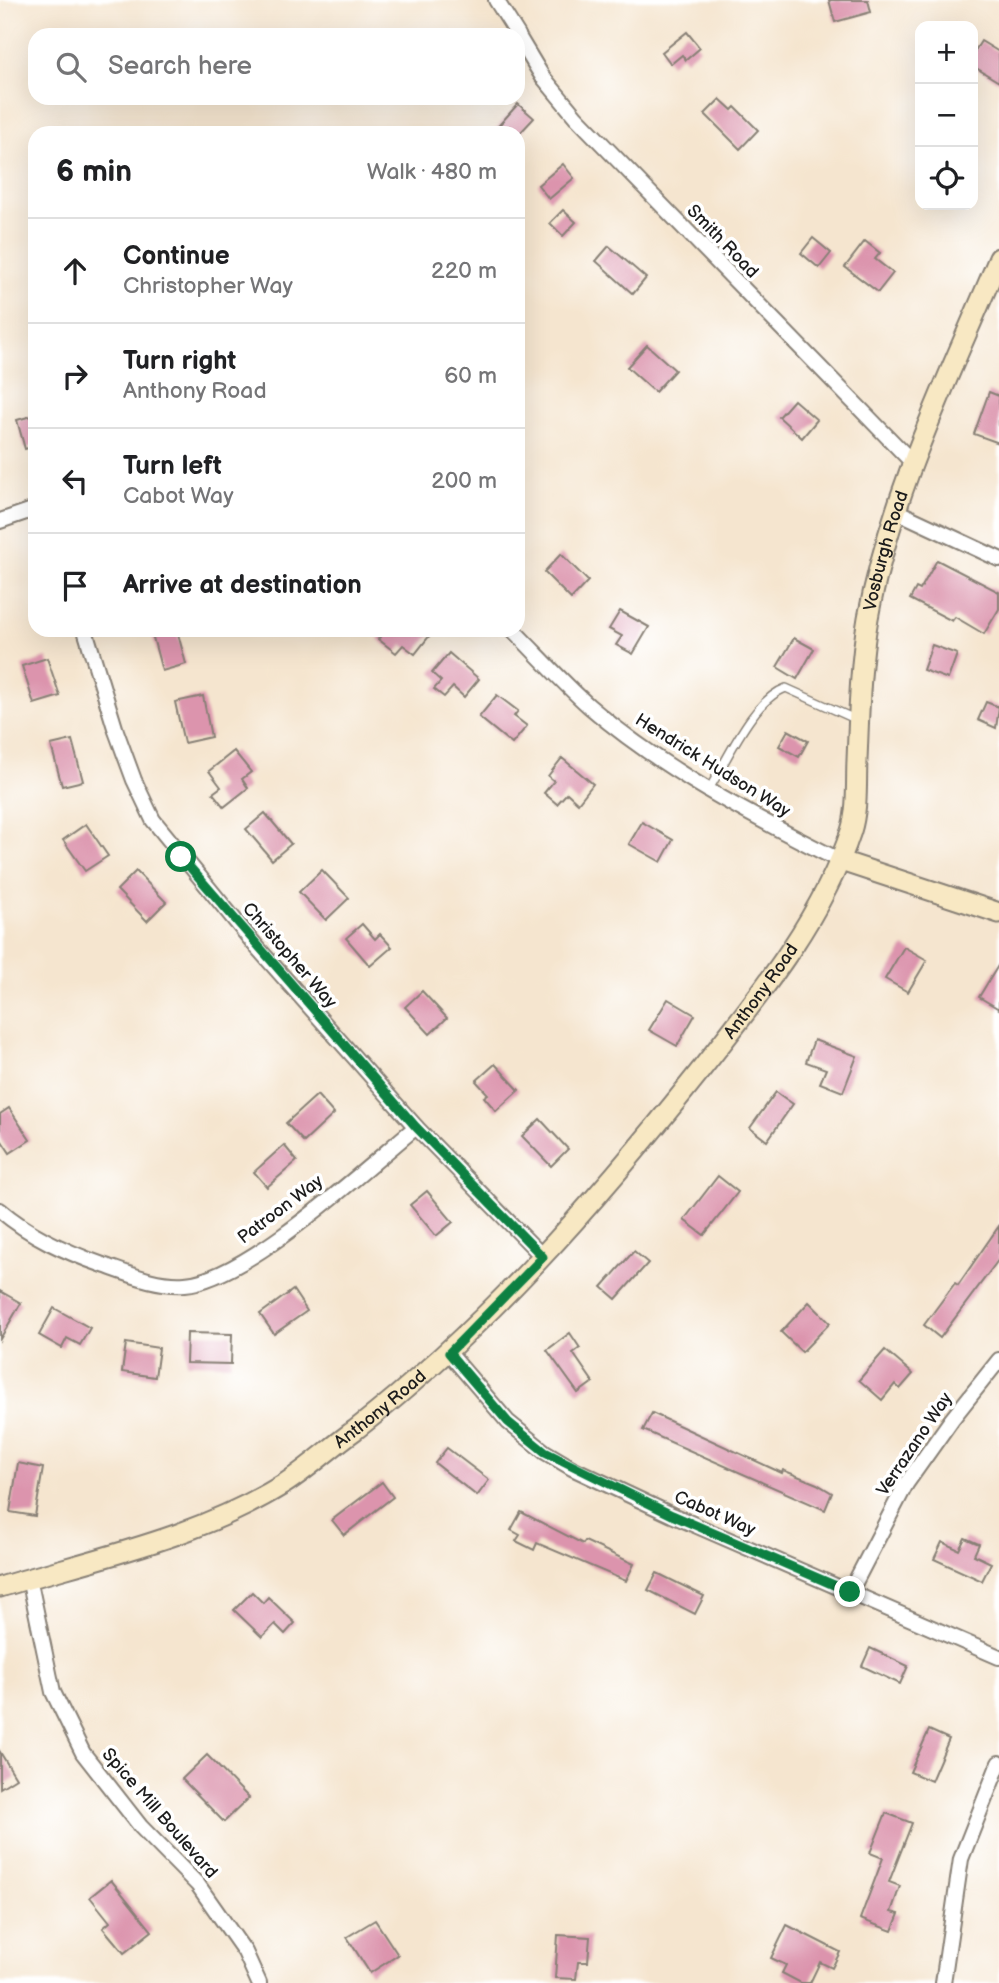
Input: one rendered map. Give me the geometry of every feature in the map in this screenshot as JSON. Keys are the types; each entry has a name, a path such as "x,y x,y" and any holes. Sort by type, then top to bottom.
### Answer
{"street":[{"name":"Smith Road","path":"496,0 514,28"},
{"name":"Smith Road","path":"525,47 542,76 576,117 913,463"},
{"name":"Vosburgh Road","path":"841,861 854,823 868,618 896,511 913,463 999,258"},
{"path":"0,521 28,511"},
{"path":"896,511 999,559"},
{"name":"Christopher Way","path":"87,637 121,743 153,820 256,946 416,1127 543,1257"},
{"name":"Hendrick Hudson Way","path":"520,637 589,706 649,752 761,821 841,861"},
{"path":"841,861 999,913"},
{"name":"Anthony Road","path":"0,1587 157,1543 220,1518 286,1483 449,1353 543,1257 639,1148 734,1027 796,942 841,861"},
{"name":"Patroon Way","path":"0,1210 21,1228 79,1256 118,1270 144,1279 183,1284 201,1282 260,1253 416,1127"},
{"name":"Cabot Way","path":"449,1353 508,1422 545,1452 672,1515 999,1657"},
{"name":"Verrazano Way","path":"850,1592 906,1483 999,1360"},
{"name":"Spice Mill Boulevard","path":"29,1578 53,1692 83,1753 141,1827 198,1885 245,1952 259,1983"},
{"path":"943,1983 961,1859 999,1763"}],"lane":[{"path":"709,789 755,713 776,692 786,688 859,720"}],"building":[{"path":"829,0 868,0 871,12 835,22"},
{"path":"687,32 700,48 686,60 682,55 671,64 662,52"},
{"path":"981,41 999,52 999,82 978,69 978,46"},
{"path":"720,99 732,110 735,107 758,130 740,149 705,114"},
{"path":"517,105 534,118 525,128 498,126"},
{"path":"563,164 574,178 549,199 538,185"},
{"path":"563,210 576,222 563,236 550,223"},
{"path":"813,238 831,253 819,268 801,253"},
{"path":"865,241 880,253 875,259 893,273 878,292 845,267"},
{"path":"609,246 646,278 633,294 596,261"},
{"path":"647,345 675,370 655,392 627,367"},
{"path":"989,392 999,396 999,443 974,434"},
{"path":"794,400 817,420 802,438 779,417"},
{"path":"28,417 28,448 25,449 17,420"},
{"path":"561,554 588,581 571,599 544,572"},
{"path":"937,560 999,592 999,609 984,634 955,617 952,621 910,599 916,588 920,590"},
{"path":"620,611 649,627 633,654 616,645 622,636 609,629"},
{"path":"153,637 179,637 186,664 162,671"},
{"path":"428,637 415,654 403,645 396,653 378,639"},
{"path":"794,638 814,649 797,679 777,667"},
{"path":"932,645 957,654 948,679 923,670"},
{"path":"449,653 479,679 464,697 453,687 444,697 434,689 441,681 432,673"},
{"path":"47,658 60,696 34,704 22,666"},
{"path":"497,695 518,711 514,716 527,726 512,744 479,717"},
{"path":"203,696 211,737 184,743 175,702"},
{"path":"986,702 999,707 996,728 978,720"},
{"path":"788,730 808,741 799,757 779,746"},
{"path":"72,740 83,781 62,786 51,745"},
{"path":"234,751 251,772 242,779 248,788 224,807 213,793 221,787 209,771"},
{"path":"562,758 593,784 578,803 567,793 557,804 544,793 554,781 548,776"},
{"path":"265,813 291,844 272,860 246,829"},
{"path":"642,822 673,840 661,862 629,844"},
{"path":"86,824 108,856 85,871 63,840"},
{"path":"322,870 349,898 326,920 299,892"},
{"path":"136,871 166,902 147,921 117,890"},
{"path":"362,924 375,939 380,934 392,947 370,966 346,938"},
{"path":"904,947 927,960 908,992 885,979"},
{"path":"999,964 999,1009 979,997"},
{"path":"422,991 447,1018 430,1034 405,1007"},
{"path":"668,999 695,1015 677,1046 649,1030"},
{"path":"814,1040 857,1056 843,1092 820,1083 826,1069 806,1062"},
{"path":"495,1064 519,1090 496,1111 484,1097 488,1094 476,1081"},
{"path":"776,1092 793,1104 767,1141 750,1128"},
{"path":"317,1095 334,1114 304,1142 286,1123"},
{"path":"9,1108 30,1140 10,1153 0,1138 0,1114"},
{"path":"540,1119 568,1149 551,1166 522,1136"},
{"path":"284,1145 297,1161 267,1187 254,1172"},
{"path":"718,1176 738,1192 704,1235 684,1220"},
{"path":"427,1191 453,1222 436,1236 410,1205"},
{"path":"999,1226 999,1259 940,1338 924,1325 955,1283 958,1285"},
{"path":"634,1251 648,1263 616,1299 602,1287"},
{"path":"293,1290 307,1311 274,1334 260,1314"},
{"path":"0,1291 21,1303 0,1339"},
{"path":"809,1302 830,1323 802,1352 781,1332"},
{"path":"54,1308 90,1328 80,1345 67,1338 62,1348 39,1335"},
{"path":"187,1333 232,1334 231,1364 186,1363"},
{"path":"570,1333 580,1348 573,1353 593,1382 578,1393 547,1350"},
{"path":"126,1343 159,1348 155,1377 122,1372"},
{"path":"885,1350 913,1374 900,1389 895,1384 882,1400 859,1380"},
{"path":"652,1413 782,1473 783,1470 817,1484 832,1493 825,1510 643,1430"},
{"path":"447,1448 489,1480 477,1496 435,1463"},
{"path":"18,1463 43,1468 35,1516 10,1512"},
{"path":"382,1482 393,1497 344,1535 332,1520"},
{"path":"521,1512 583,1544 585,1541 634,1564 626,1581 537,1543 534,1550 516,1541 520,1535 511,1530"},
{"path":"965,1538 979,1544 974,1555 991,1563 982,1581 934,1559 942,1542 959,1550"},
{"path":"657,1573 704,1596 695,1614 648,1590"},
{"path":"252,1592 263,1603 268,1597 295,1623 285,1634 275,1624 262,1637 234,1610"},
{"path":"870,1648 908,1666 900,1684 862,1666"},
{"path":"929,1730 949,1739 931,1781 910,1772"},
{"path":"0,1752 16,1778 0,1788"},
{"path":"207,1755 249,1798 224,1822 182,1779"},
{"path":"886,1813 912,1823 889,1882 900,1886 891,1912 899,1914 892,1931 860,1919 883,1858 870,1853"},
{"path":"111,1880 152,1931 124,1953 103,1928 110,1922 90,1897"},
{"path":"375,1920 398,1955 370,1973 347,1937"},
{"path":"787,1925 840,1952 832,1968 820,1962 810,1983 801,1983 782,1973 786,1965 771,1958"},
{"path":"558,1935 590,1937 588,1962 578,1962 576,1979 555,1978"}],"route":[{"path":"181,857 416,1127 543,1257 449,1353 508,1422 545,1452 572,1468 672,1515 850,1592"}]}
